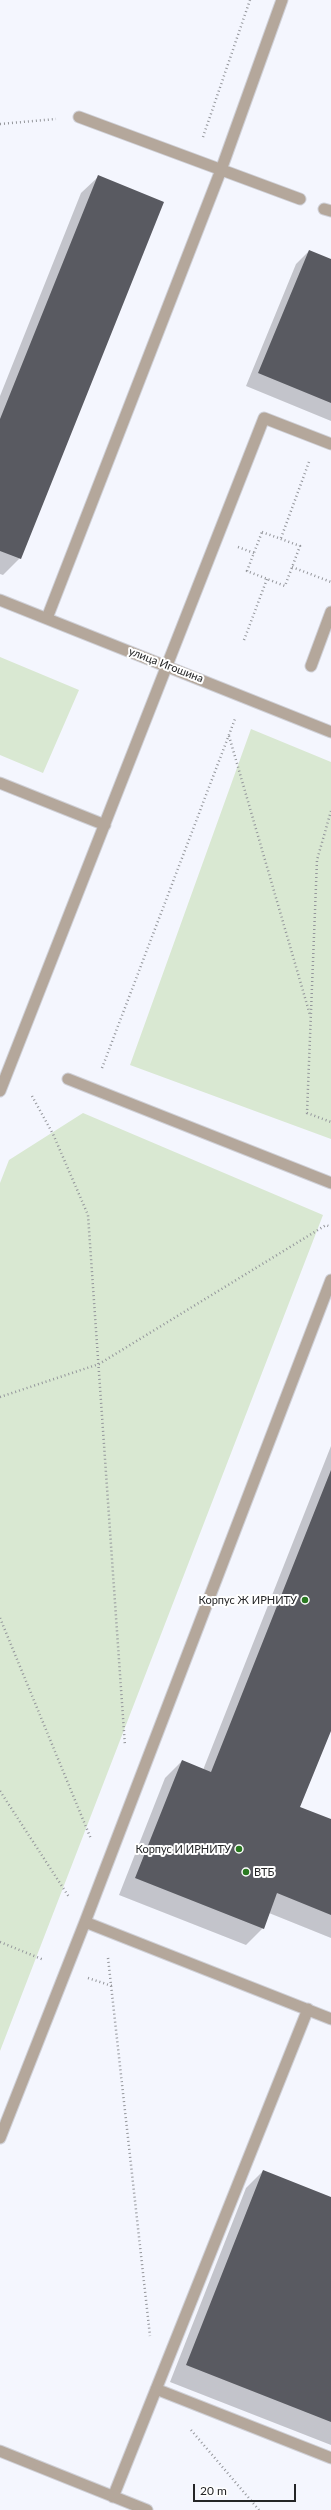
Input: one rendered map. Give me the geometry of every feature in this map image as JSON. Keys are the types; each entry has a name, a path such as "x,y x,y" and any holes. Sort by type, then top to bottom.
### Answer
{"street":[{"path":"46,618 221,170 282,0"},
{"path":"79,117 300,200"},
{"path":"0,1091 264,418 331,444"},
{"name":"улица Игошина","path":"0,600 244,696 331,732"},
{"path":"311,666 331,612"},
{"path":"0,783 105,825"},
{"path":"68,1079 331,1183"},
{"path":"0,2138 85,1922 331,1280"},
{"path":"85,1922 331,2019"},
{"path":"113,2497 308,2009"},
{"path":"156,2389 331,2458"},
{"path":"0,2451 147,2510"}],"path":[{"path":"195,160 250,0"},
{"path":"0,124 79,117"},
{"path":"281,538 318,439"},
{"path":"262,532 281,538 300,546 285,586 247,571 262,532"},
{"path":"292,566 331,582"},
{"path":"244,640 267,579"},
{"path":"94,1090 244,696"},
{"path":"229,735 311,1018"},
{"path":"331,811 317,860 307,1113 331,1122"},
{"path":"32,1096 53,1134 88,1214 126,1750"},
{"path":"0,1397 99,1364 326,1225 331,1227"},
{"path":"0,1618 104,1872"},
{"path":"0,1791 85,1922"},
{"path":"105,1929 151,2342"},
{"path":"187,2425 259,2510"}],"green space":[{"path":"0,657 79,690 43,773 0,755"},
{"path":"251,729 331,762 331,1139 130,1065"},
{"path":"83,1113 323,1215 0,2051 0,1183 9,1160"}],"building":[{"path":"98,175 164,202 21,559 0,551 0,419"},
{"path":"309,250 331,259 331,403 258,373"},
{"path":"331,1470 331,1731 300,1807 331,1819 331,1915 277,1893 264,1929 135,1878 182,1760 211,1772"},
{"path":"263,2170 331,2197 331,2422 186,2365"}],"place":[{"name":"Корпус Ж ИРНИТУ","path":"305,1600"},
{"name":"Корпус И ИРНИТУ","path":"239,1849"},
{"name":"ВТБ","path":"246,1872"}]}
